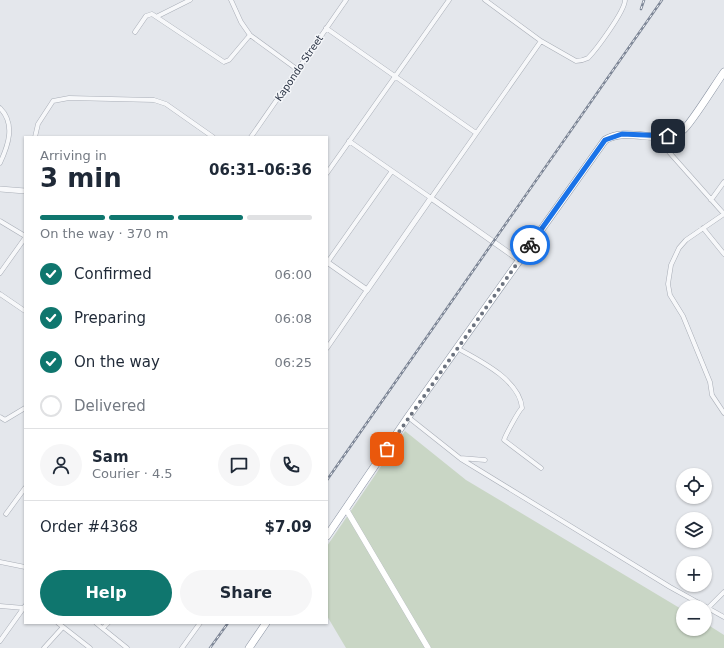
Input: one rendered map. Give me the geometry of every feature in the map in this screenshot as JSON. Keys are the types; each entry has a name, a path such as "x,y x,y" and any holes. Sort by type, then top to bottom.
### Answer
{"highway":[{"path":"328,535 408,417 605,140 622,134 662,136 683,129 723,76"},
{"path":"248,648 265,624"}],"main road":[{"path":"346,509 428,648"}],"street":[{"path":"158,16 190,0"},
{"path":"231,0 240,22 250,35 298,70"},
{"name":"Kapondo Street","path":"252,136 346,0"},
{"path":"328,172 449,0"},
{"path":"484,0 541,41 570,59 576,61 585,60 588,57 618,18 625,0"},
{"path":"135,32 148,14 158,16 204,50 224,62 229,60 250,35"},
{"path":"326,28 476,133"},
{"path":"328,347 541,41"},
{"path":"35,136 38,124 52,101 75,98 154,100 166,104 212,136"},
{"path":"0,108 10,130 0,163"},
{"path":"669,152 683,129"},
{"path":"662,136 669,152 724,214 703,228 679,248 671,265 668,284 670,295 683,316 710,382 712,395 724,413"},
{"path":"349,141 519,260"},
{"path":"328,262 392,171"},
{"path":"712,200 724,182"},
{"path":"0,189 24,191"},
{"path":"0,222 24,236"},
{"path":"703,228 724,254"},
{"path":"0,273 24,238"},
{"path":"328,264 366,290"},
{"path":"0,294 24,310"},
{"path":"457,348 499,374 515,390 522,408 518,410 514,423 504,440 541,468"},
{"path":"0,417 5,420 24,409"},
{"path":"408,417 460,458 670,587 695,600"},
{"path":"460,458 485,460"},
{"path":"6,514 24,489"},
{"path":"0,562 24,567"},
{"path":"712,604 724,592"},
{"path":"0,606 24,607"},
{"path":"0,641 24,607"},
{"path":"712,609 724,617"},
{"path":"59,624 90,648"},
{"path":"97,624 127,648"},
{"path":"103,628 107,624"},
{"path":"182,648 199,624"},
{"path":"44,648 63,627"}],"green space":[{"path":"405,431 466,480 676,606 676,636 712,636 712,627 724,635 724,648 346,648 328,618 328,545"}],"railway":[{"path":"641,9 644,0"},
{"path":"328,479 662,0"},
{"path":"210,648 227,624"}],"way so far":[{"path":"387,449 530,245"}],"route":[{"path":"530,245 605,140 611,136 622,134 668,136"}]}
